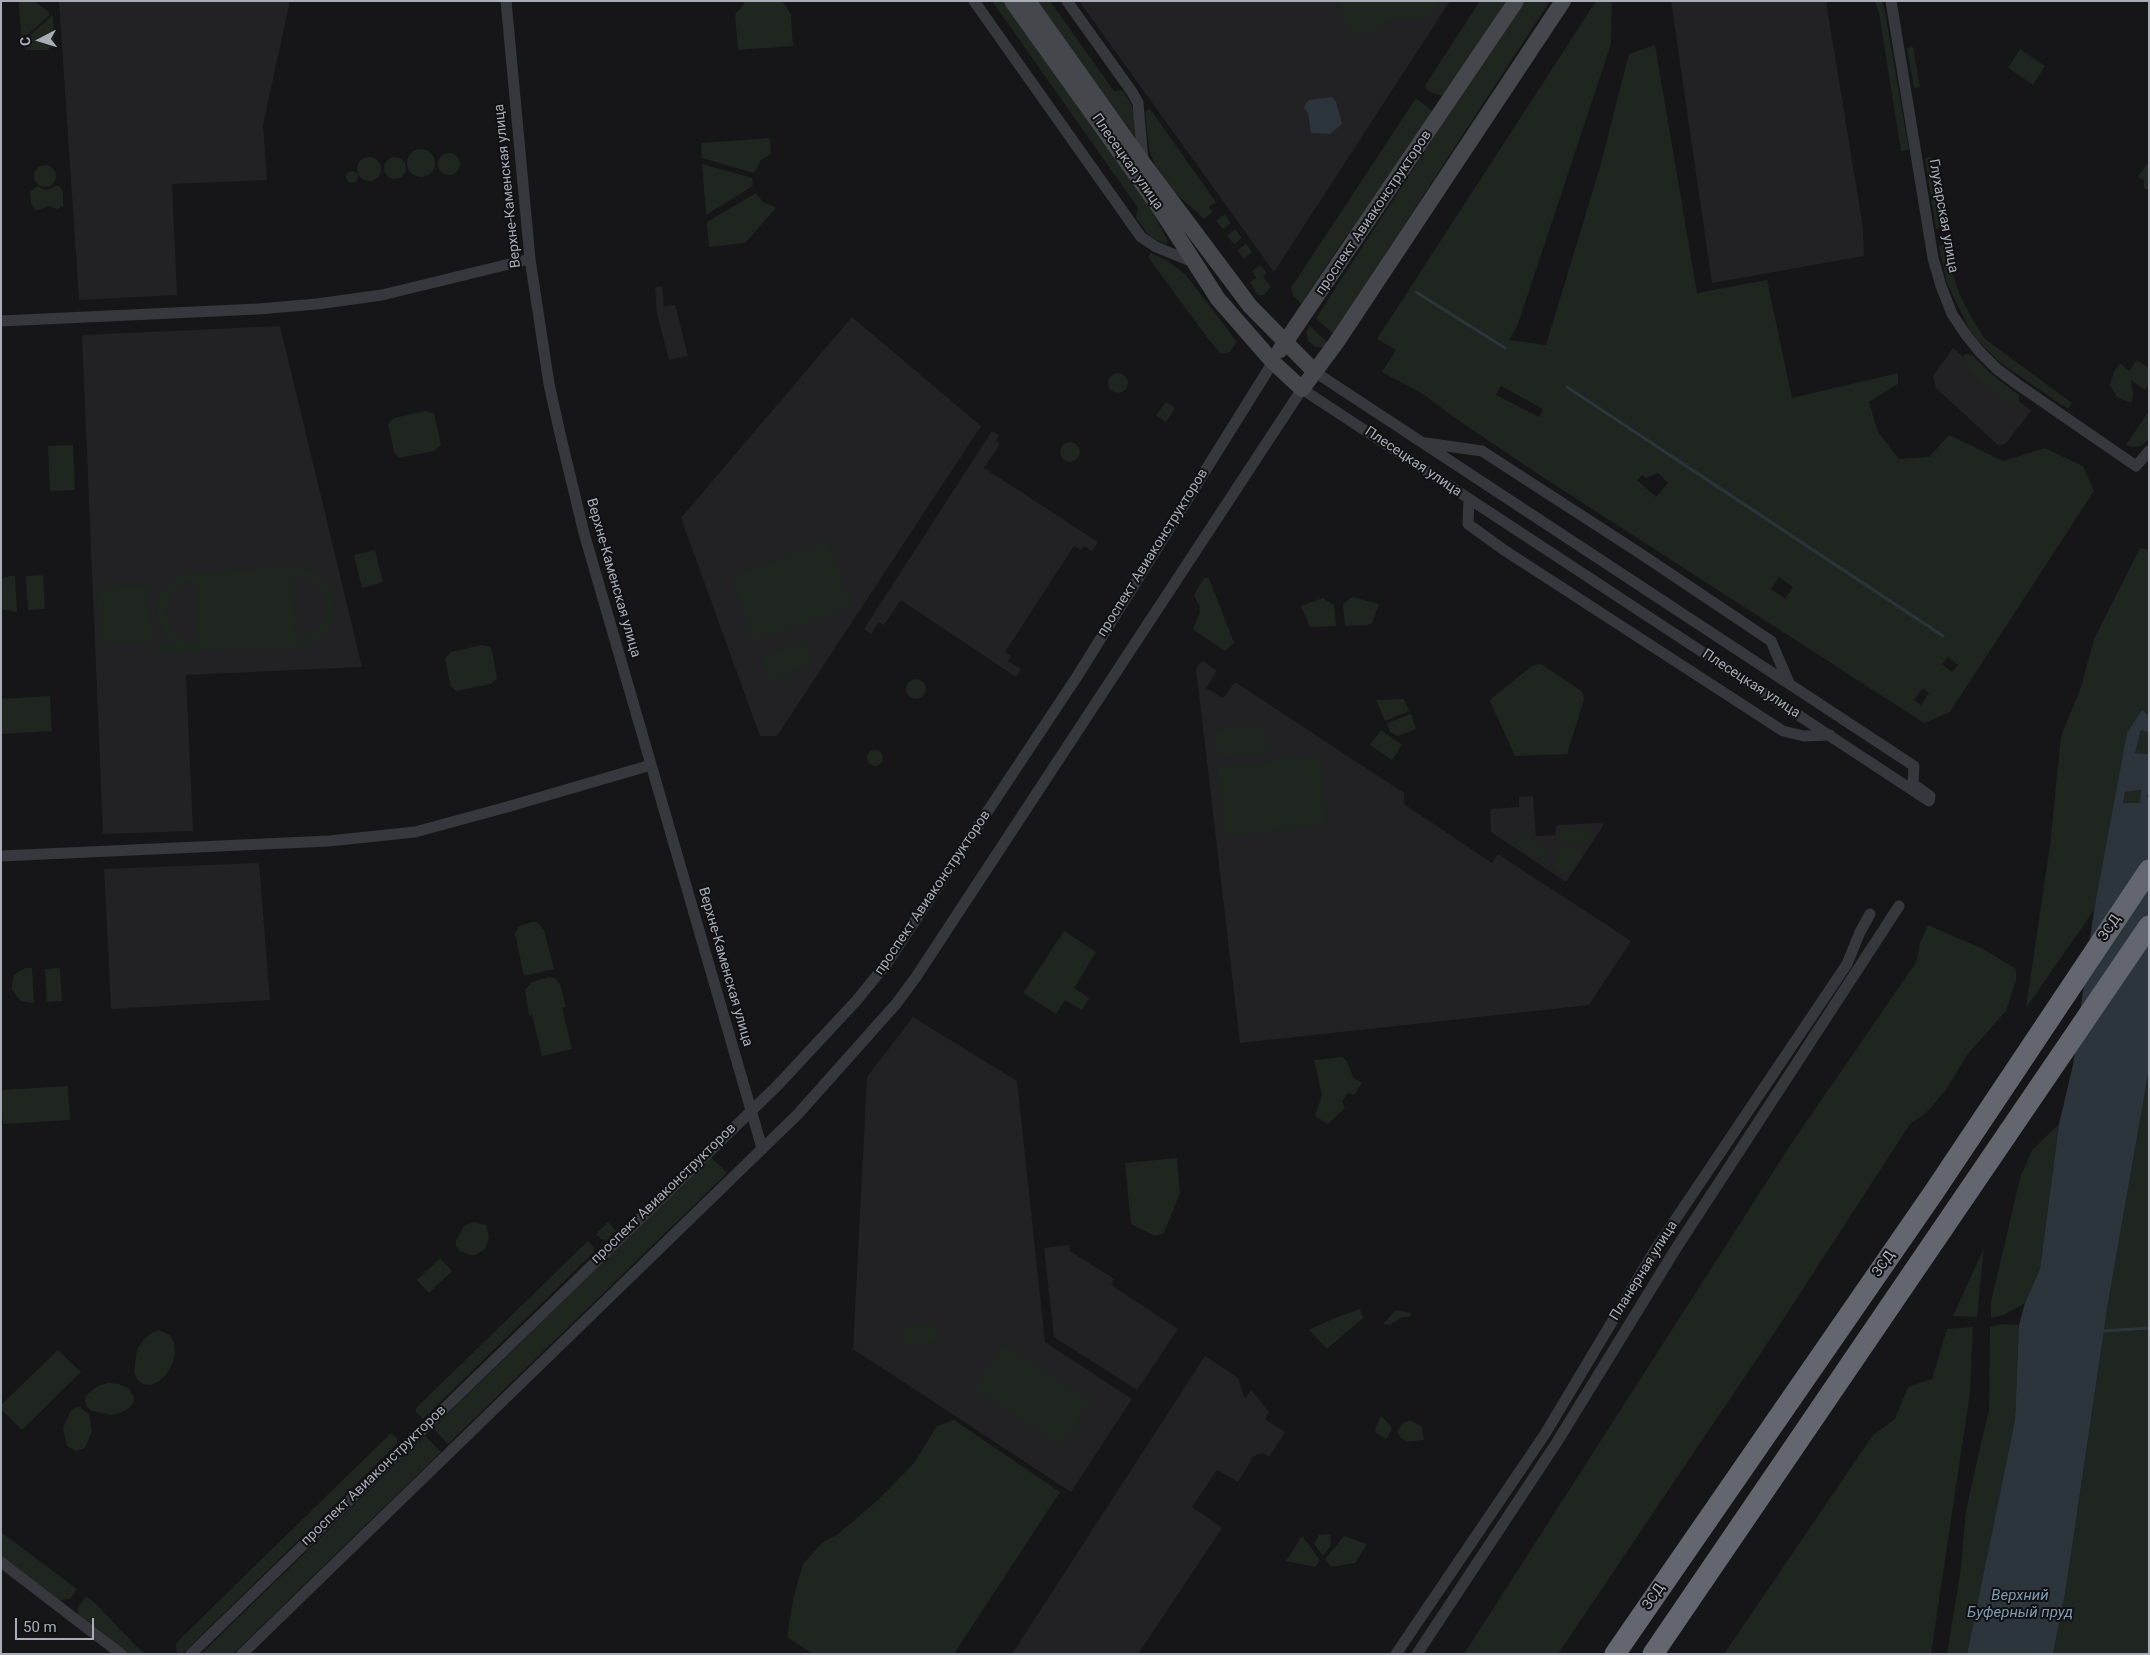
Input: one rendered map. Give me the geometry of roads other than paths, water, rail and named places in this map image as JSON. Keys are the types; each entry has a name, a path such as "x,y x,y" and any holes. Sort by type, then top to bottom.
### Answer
{"highway":[{"name":"ЗСД","path":"1615,1654 1934,1192 2149,870"},
{"name":"ЗСД","path":"1653,1654 2149,926"}],"street":[{"name":"Верхне-Каменская улица","path":"506,1 530,259 549,384 563,447 584,533 762,1148"},
{"path":"974,1 1141,237 1156,247 1193,262"},
{"name":"Плесецкая улица","path":"1012,1 1157,204 1218,299 1273,362 1302,389 1929,799 1913,784 1914,766 1315,372 1250,306 1143,163 1028,1"},
{"path":"1067,1 1138,103 1143,163"},
{"name":"проспект Авиаконструкторов","path":"191,1654 795,1067 857,1000 887,963 1078,675 1285,342 1444,110 1516,1"},
{"path":"242,1654 798,1114 853,1054 916,977 1302,389 1564,1"},
{"name":"Глухарская улица","path":"1891,1 1933,258 1952,314 1966,335 1997,369 2136,466 2149,451"},
{"path":"1,320 258,309 317,304 382,295 530,259"},
{"path":"1423,443 1482,451 1633,548 1771,641 1789,683"},
{"path":"1469,499 1468,524 1504,550 1784,731 1804,736 1830,735"},
{"path":"1,856 329,841 414,832 498,810 651,765"},
{"name":"Планерная улица","path":"1417,1654 1557,1442 1675,1250 1900,906"},
{"name":"Планерная улица","path":"1396,1654 1545,1434 1655,1250 1847,964 1860,932 1870,914"},
{"path":"1,1562 121,1654"}],"water":[{"path":"1332,97 1336,102 1342,124 1330,134 1311,133 1308,113 1304,108 1306,103 1309,100"},
{"name":"Верхний Буферный пруд","path":"2142,710 2149,716 2149,733 2141,730 2135,753 2149,754 2149,792 2147,796 2149,799 2149,1069 2108,1303 2066,1588 2053,1654 1967,1654 2015,1420 2019,1325 2025,1303 2040,1269 2059,1124 2073,1065 2094,910 2127,733","holes":["2141,790 2140,803 2123,803 2125,792"]}],"waterway":[{"path":"1416,292 1505,348"},
{"path":"1567,387 1943,636"},
{"path":"2103,1331 2149,1328"}]}
